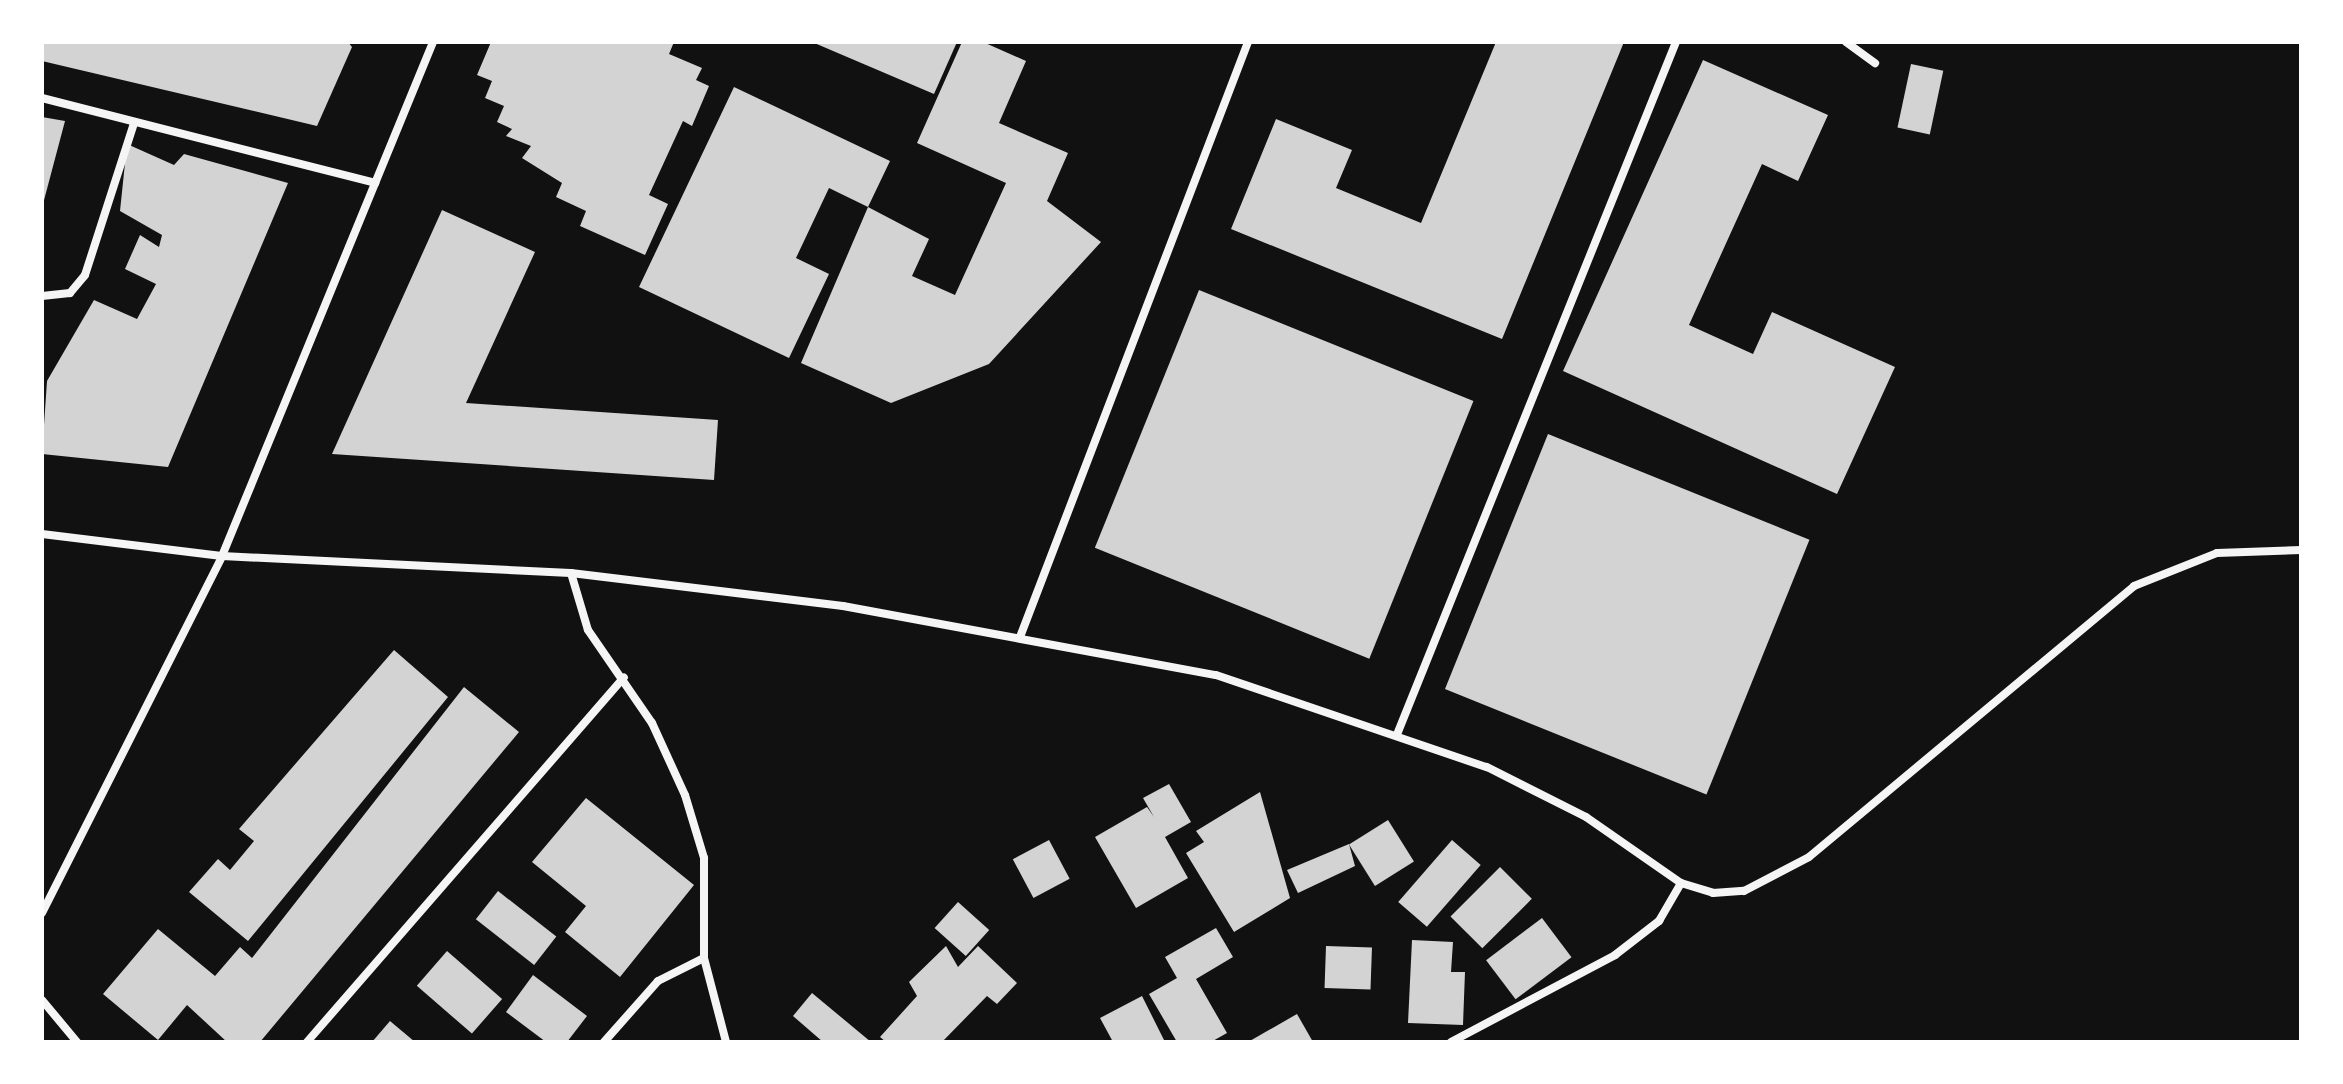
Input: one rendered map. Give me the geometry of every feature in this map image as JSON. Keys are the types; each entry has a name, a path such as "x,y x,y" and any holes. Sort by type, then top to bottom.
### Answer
{"street":[{"path":"42,913 222,556 433,42"},
{"path":"1020,637 1248,42"},
{"path":"1398,732 1676,42"},
{"path":"1846,42 1875,63"},
{"path":"42,98 133,126 375,183"},
{"path":"42,296 70,293 85,275 133,126"},
{"path":"42,534 222,556 571,573 1020,637 1216,675 1398,732 1586,817 1681,883 1713,893 1744,891 1809,857 2134,586 2217,553 2301,550"},
{"path":"571,573 588,630 624,677 685,795 704,858 704,958 726,1042"},
{"path":"307,1042 624,677"},
{"path":"1451,1042 1615,955 1659,921 1681,883"},
{"path":"604,1042 658,981 704,958"},
{"path":"42,1000 77,1042"}],"building":[{"path":"42,42 348,42 352,47 317,126 42,61"},
{"path":"491,42 674,42 669,54 702,68 696,80 709,86 692,126 683,121 649,195 668,204 645,255 580,226 586,211 556,197 562,183 522,158 531,146 506,136 512,129 497,122 504,106 485,98 492,81 477,75"},
{"path":"812,42 957,42 934,94"},
{"path":"962,42 983,42 1026,61 999,123 1068,153 1047,201 1101,242 989,364 891,403 801,363 868,207 929,239 912,276 955,295 1006,183 917,143"},
{"path":"1496,42 1624,42 1502,339 1231,229 1276,119 1352,150 1336,188 1421,223"},
{"path":"1703,60 1828,115 1798,181 1762,164 1689,325 1753,354 1772,312 1895,367 1837,494 1563,371"},
{"path":"1911,64 1943,71 1930,134 1897,128"},
{"path":"734,87 890,161 868,207 829,188 796,258 829,274 789,358 639,287"},
{"path":"42,117 65,121 43,204 42,204"},
{"path":"127,144 174,165 184,154 288,183 168,467 42,454 47,381 94,300 137,319 156,284 125,269 140,235 159,247 162,235 120,211"},
{"path":"442,210 535,252 466,403 718,420 714,480 332,454"},
{"path":"1199,290 1473,401 1369,659 1095,548"},
{"path":"1548,434 1809,540 1706,795 1445,689"},
{"path":"394,650 448,697 248,941 189,892 218,859 230,870 254,841 239,829"},
{"path":"464,687 519,732 260,1042 227,1042 187,1005 158,1040 103,994 158,929 215,976 240,947 252,958"},
{"path":"1169,784 1191,822 1165,837 1188,878 1136,908 1095,837 1147,807 1154,817 1143,798"},
{"path":"1260,792 1290,898 1234,932 1186,853 1204,842 1196,831"},
{"path":"586,798 694,885 620,977 565,932 586,906 532,862"},
{"path":"1388,820 1414,862 1375,886 1349,844"},
{"path":"1049,840 1070,879 1033,898 1013,859"},
{"path":"1452,840 1481,865 1427,927 1398,902"},
{"path":"1349,844 1355,866 1298,893 1287,870"},
{"path":"1500,867 1532,899 1482,948 1451,916"},
{"path":"498,891 556,937 534,965 476,919"},
{"path":"958,902 989,930 966,956 935,928"},
{"path":"1542,918 1571,957 1516,999 1486,960"},
{"path":"1216,928 1233,957 1196,979 1227,1033 1211,1042 1177,1042 1149,994 1177,978 1165,957"},
{"path":"1412,940 1453,942 1451,972 1465,972 1463,1025 1408,1023"},
{"path":"946,946 958,967 978,946 1017,983 997,1004 987,996 942,1042 886,1042 880,1037 917,996 909,982"},
{"path":"1326,946 1372,948 1371,990 1325,988"},
{"path":"447,951 502,999 472,1034 417,986"},
{"path":"533,975 587,1016 567,1042 546,1042 506,1012"},
{"path":"812,993 871,1042 823,1042 793,1016"},
{"path":"1142,996 1165,1042 1113,1042 1100,1018"},
{"path":"1297,1014 1313,1042 1248,1042"},
{"path":"390,1021 415,1042 372,1042"}]}
